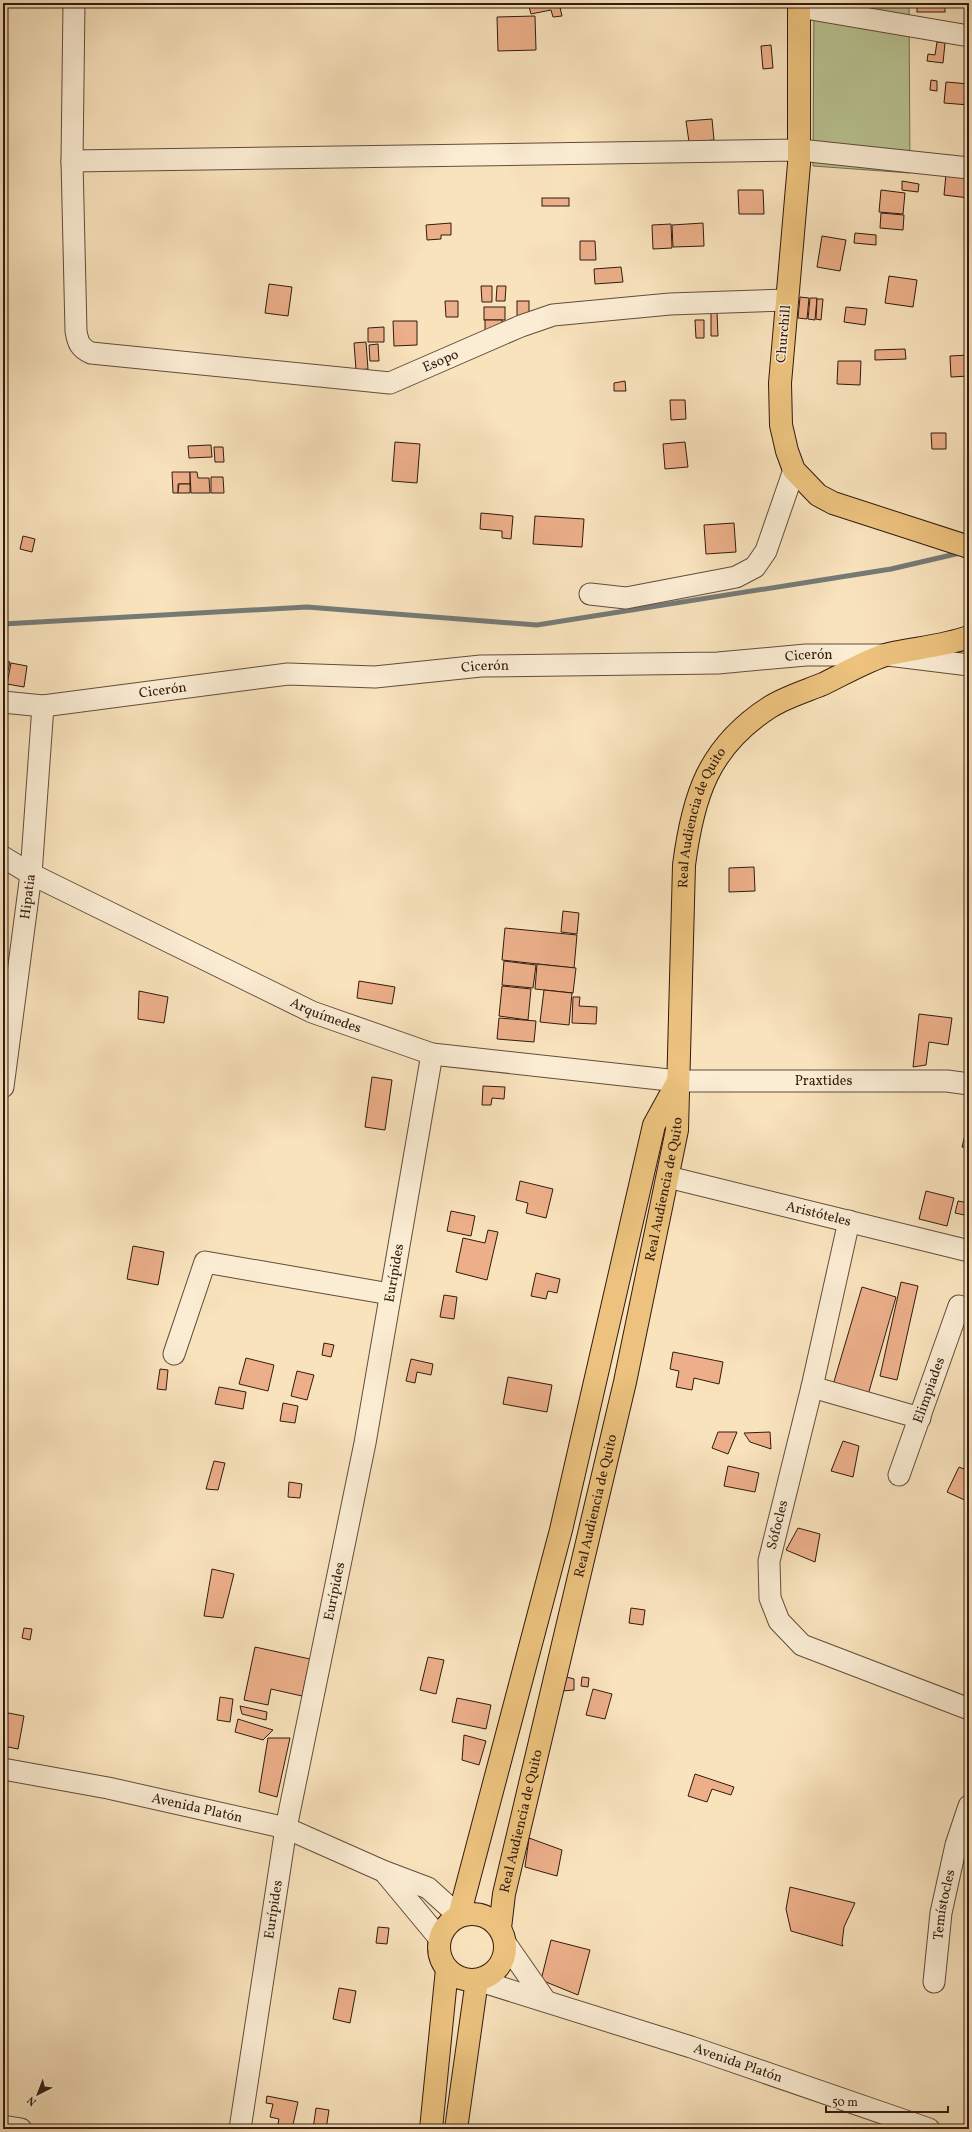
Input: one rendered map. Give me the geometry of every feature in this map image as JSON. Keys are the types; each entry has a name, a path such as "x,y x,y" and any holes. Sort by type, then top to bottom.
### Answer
{"main road":[{"name":"Churchill","path":"799,5 800,150 780,383 781,418 786,452 794,470 818,495 833,503 969,547"},
{"path":"888,655 951,644 969,638"},
{"name":"Real Audiencia de Quito","path":"503,1936 504,1894 625,1382 677,1130 684,865 689,828 702,782 726,744 749,723 771,707 888,655"},
{"name":"Real Audiencia de Quito","path":"459,1916 561,1530 654,1125 678,1081"},
{"path":"474,1915 489,1918 503,1936 503,1960 493,1973 477,1980 466,1979 447,1969 441,1958 440,1939 447,1925 459,1916 474,1915"},
{"path":"432,2129 447,1969"},
{"path":"456,2129 477,1980"}],"street":[{"path":"74,3 72,161 800,150 969,168"},
{"path":"799,5 969,36"},
{"name":"Esopo","path":"72,161 76,331 78,343 83,350 90,353 390,383 521,326 553,315 670,304 787,300"},
{"path":"590,594 626,598 736,577 755,567 766,551 794,470"},
{"name":"Cicerón","path":"3,702 43,706 288,674 375,677 481,666 718,663 806,655 888,655 969,665"},
{"name":"Hipatia","path":"3,1087 31,874 43,706"},
{"name":"Arquímedes","path":"3,857 31,874 312,1012 432,1054 678,1081"},
{"name":"Eurípides","path":"240,2129 286,1828 363,1450 432,1054"},
{"name":"Praxtides","path":"678,1081 939,1081 969,1084"},
{"name":"Aristóteles","path":"668,1177 969,1251"},
{"name":"Sófocles","path":"849,1221 812,1387 769,1561 770,1598 778,1621 802,1645 969,1709"},
{"path":"174,1354 205,1262 390,1294"},
{"name":"Elimpiades","path":"900,1475 958,1306"},
{"path":"812,1387 920,1418"},
{"name":"Avenida Platón","path":"3,1769 108,1788 286,1828 383,1871 428,1888 459,1916"},
{"name":"Temístocles","path":"934,1982 941,1913 956,1845 969,1806"},
{"name":"Avenida Platón","path":"383,1871 409,1900 440,1939"},
{"path":"503,1936 545,2000"},
{"name":"Avenida Platón","path":"477,1980 545,2000 777,2075 929,2129"},
{"path":"3,2126 22,2129"}],"green space":[{"path":"814,3 909,3 910,173 813,166"}],"building":[{"path":"528,3 559,3 562,16 553,17 551,10 531,14"},
{"path":"917,3 945,3 945,12 917,12"},
{"path":"535,16 536,50 498,51 497,17"},
{"path":"937,42 945,43 943,63 927,61 928,54 935,55"},
{"path":"771,45 773,68 763,69 761,46"},
{"path":"931,80 937,81 937,91 930,90"},
{"path":"946,82 969,84 969,105 944,103"},
{"path":"712,119 714,140 689,142 686,121"},
{"path":"946,174 969,176 969,198 944,195"},
{"path":"902,181 919,184 918,192 902,190"},
{"path":"738,190 763,190 764,214 739,214"},
{"path":"881,190 905,193 903,214 879,212"},
{"path":"542,198 569,198 569,206 542,206"},
{"path":"881,213 904,215 903,230 880,228"},
{"path":"451,223 451,235 441,235 441,239 427,240 426,225"},
{"path":"703,223 704,246 673,247 672,225"},
{"path":"671,224 672,248 653,249 652,225"},
{"path":"855,233 876,235 876,245 854,243"},
{"path":"822,236 846,240 840,271 817,267"},
{"path":"580,241 595,241 596,260 580,260"},
{"path":"621,267 623,282 595,284 594,269"},
{"path":"889,276 917,280 913,307 885,303"},
{"path":"269,284 292,287 288,316 265,313"},
{"path":"481,286 492,286 492,302 482,302"},
{"path":"497,286 506,286 505,301 496,301"},
{"path":"800,297 809,298 807,319 798,318"},
{"path":"810,298 817,298 815,320 808,319"},
{"path":"817,299 823,299 821,320 816,319"},
{"path":"445,301 458,301 458,317 446,317"},
{"path":"517,301 529,301 529,318 517,318"},
{"path":"484,307 505,307 505,320 484,320"},
{"path":"846,307 867,309 865,325 844,322"},
{"path":"711,312 717,312 718,336 711,336"},
{"path":"485,320 502,320 502,334 485,334"},
{"path":"695,320 704,320 704,338 696,338"},
{"path":"393,321 417,321 417,345 394,346"},
{"path":"384,327 384,342 368,342 368,328"},
{"path":"366,342 368,369 356,370 354,343"},
{"path":"378,344 379,361 370,361 369,345"},
{"path":"905,349 906,359 875,360 875,350"},
{"path":"969,355 969,376 951,377 950,356"},
{"path":"838,361 861,361 860,385 837,384"},
{"path":"625,381 626,391 614,391 614,383"},
{"path":"670,400 685,400 686,419 671,420"},
{"path":"931,433 946,433 946,449 932,449"},
{"path":"395,442 420,444 417,483 392,481"},
{"path":"685,442 688,467 665,469 663,444"},
{"path":"211,445 212,457 189,458 188,446"},
{"path":"214,447 223,447 224,462 215,462"},
{"path":"172,472 190,472 190,484 178,484 178,493 173,493"},
{"path":"190,472 197,472 198,478 209,478 210,493 191,493"},
{"path":"211,477 223,477 224,493 211,493"},
{"path":"179,484 190,484 190,493 178,493"},
{"path":"481,513 513,516 511,539 502,538 502,531 480,529"},
{"path":"535,516 584,519 582,547 533,544"},
{"path":"734,523 736,552 706,554 704,525"},
{"path":"23,536 35,539 32,552 20,549"},
{"path":"3,661 10,662 7,674 3,673"},
{"path":"11,663 27,666 24,687 7,684"},
{"path":"754,867 755,891 729,892 729,868"},
{"path":"563,911 579,913 577,934 561,932"},
{"path":"505,928 577,935 574,968 502,960"},
{"path":"504,961 536,965 533,988 502,985"},
{"path":"537,964 576,968 573,993 535,989"},
{"path":"359,981 395,987 392,1004 357,998"},
{"path":"502,986 531,989 528,1020 499,1016"},
{"path":"544,990 572,993 569,1025 540,1022"},
{"path":"139,991 168,997 164,1023 138,1019"},
{"path":"573,997 580,997 579,1006 597,1007 596,1024 572,1023"},
{"path":"919,1014 952,1018 948,1045 929,1042 926,1065 913,1067"},
{"path":"499,1018 536,1021 534,1042 497,1039"},
{"path":"372,1077 392,1080 385,1130 365,1127"},
{"path":"483,1086 505,1087 504,1099 492,1098 491,1105 482,1105"},
{"path":"969,1119 969,1148 962,1147"},
{"path":"520,1181 553,1189 546,1218 526,1213 528,1203 516,1200"},
{"path":"926,1191 954,1198 947,1226 919,1219"},
{"path":"958,1201 969,1203 969,1216 955,1213"},
{"path":"451,1211 475,1216 471,1236 447,1231"},
{"path":"488,1230 498,1232 487,1280 456,1272 463,1238 485,1243"},
{"path":"133,1246 164,1252 158,1285 127,1279"},
{"path":"536,1273 560,1279 557,1293 548,1291 546,1299 531,1296"},
{"path":"901,1282 918,1286 897,1380 880,1376"},
{"path":"862,1287 896,1297 868,1395 833,1385"},
{"path":"444,1295 457,1297 454,1319 440,1317"},
{"path":"324,1343 334,1345 331,1357 322,1355"},
{"path":"673,1352 723,1362 719,1384 694,1378 692,1390 676,1387 679,1371 670,1369"},
{"path":"246,1358 274,1365 268,1391 239,1384"},
{"path":"411,1359 433,1364 431,1375 417,1372 415,1383 406,1381"},
{"path":"160,1369 168,1370 166,1390 157,1389"},
{"path":"297,1371 314,1375 307,1400 291,1396"},
{"path":"508,1377 552,1385 547,1412 503,1404"},
{"path":"219,1387 246,1392 243,1409 215,1404"},
{"path":"283,1403 298,1406 295,1423 280,1421"},
{"path":"718,1432 737,1432 728,1454 712,1448"},
{"path":"770,1432 771,1449 750,1442 744,1433"},
{"path":"843,1441 859,1446 853,1477 831,1471"},
{"path":"214,1461 225,1463 218,1490 206,1489"},
{"path":"728,1466 759,1473 755,1492 724,1486"},
{"path":"959,1467 969,1471 969,1502 947,1492"},
{"path":"289,1482 302,1484 300,1498 288,1497"},
{"path":"798,1528 820,1534 815,1562 786,1550"},
{"path":"212,1569 234,1574 223,1618 204,1616"},
{"path":"631,1608 645,1610 643,1625 629,1623"},
{"path":"24,1628 32,1629 30,1640 22,1638"},
{"path":"255,1647 310,1659 302,1696 271,1689 268,1705 244,1700"},
{"path":"428,1657 444,1660 436,1694 420,1690"},
{"path":"563,1676 574,1679 574,1690 562,1691"},
{"path":"582,1677 589,1678 588,1687 581,1686"},
{"path":"593,1689 612,1694 605,1719 586,1715"},
{"path":"220,1697 233,1699 230,1722 217,1720"},
{"path":"457,1698 491,1705 486,1729 452,1722"},
{"path":"240,1706 267,1712 266,1720 242,1714"},
{"path":"3,1712 24,1716 18,1749 3,1746"},
{"path":"238,1719 273,1730 263,1740 235,1732"},
{"path":"464,1735 486,1741 479,1765 462,1760"},
{"path":"268,1738 290,1738 277,1797 259,1792"},
{"path":"695,1774 734,1787 731,1795 712,1789 707,1802 688,1796"},
{"path":"529,1838 562,1850 557,1876 525,1867"},
{"path":"790,1887 855,1903 844,1927 843,1946 791,1931 786,1909"},
{"path":"378,1927 389,1928 387,1944 376,1943"},
{"path":"551,1940 590,1950 578,1995 541,1980"},
{"path":"339,1988 356,1991 350,2023 333,2019"},
{"path":"267,2096 298,2102 292,2129 277,2129 279,2119 270,2117 273,2104 266,2103"},
{"path":"316,2108 329,2110 326,2129 313,2129"}],"waterway":[{"path":"3,624 307,607 537,625 891,569 960,553"}]}
